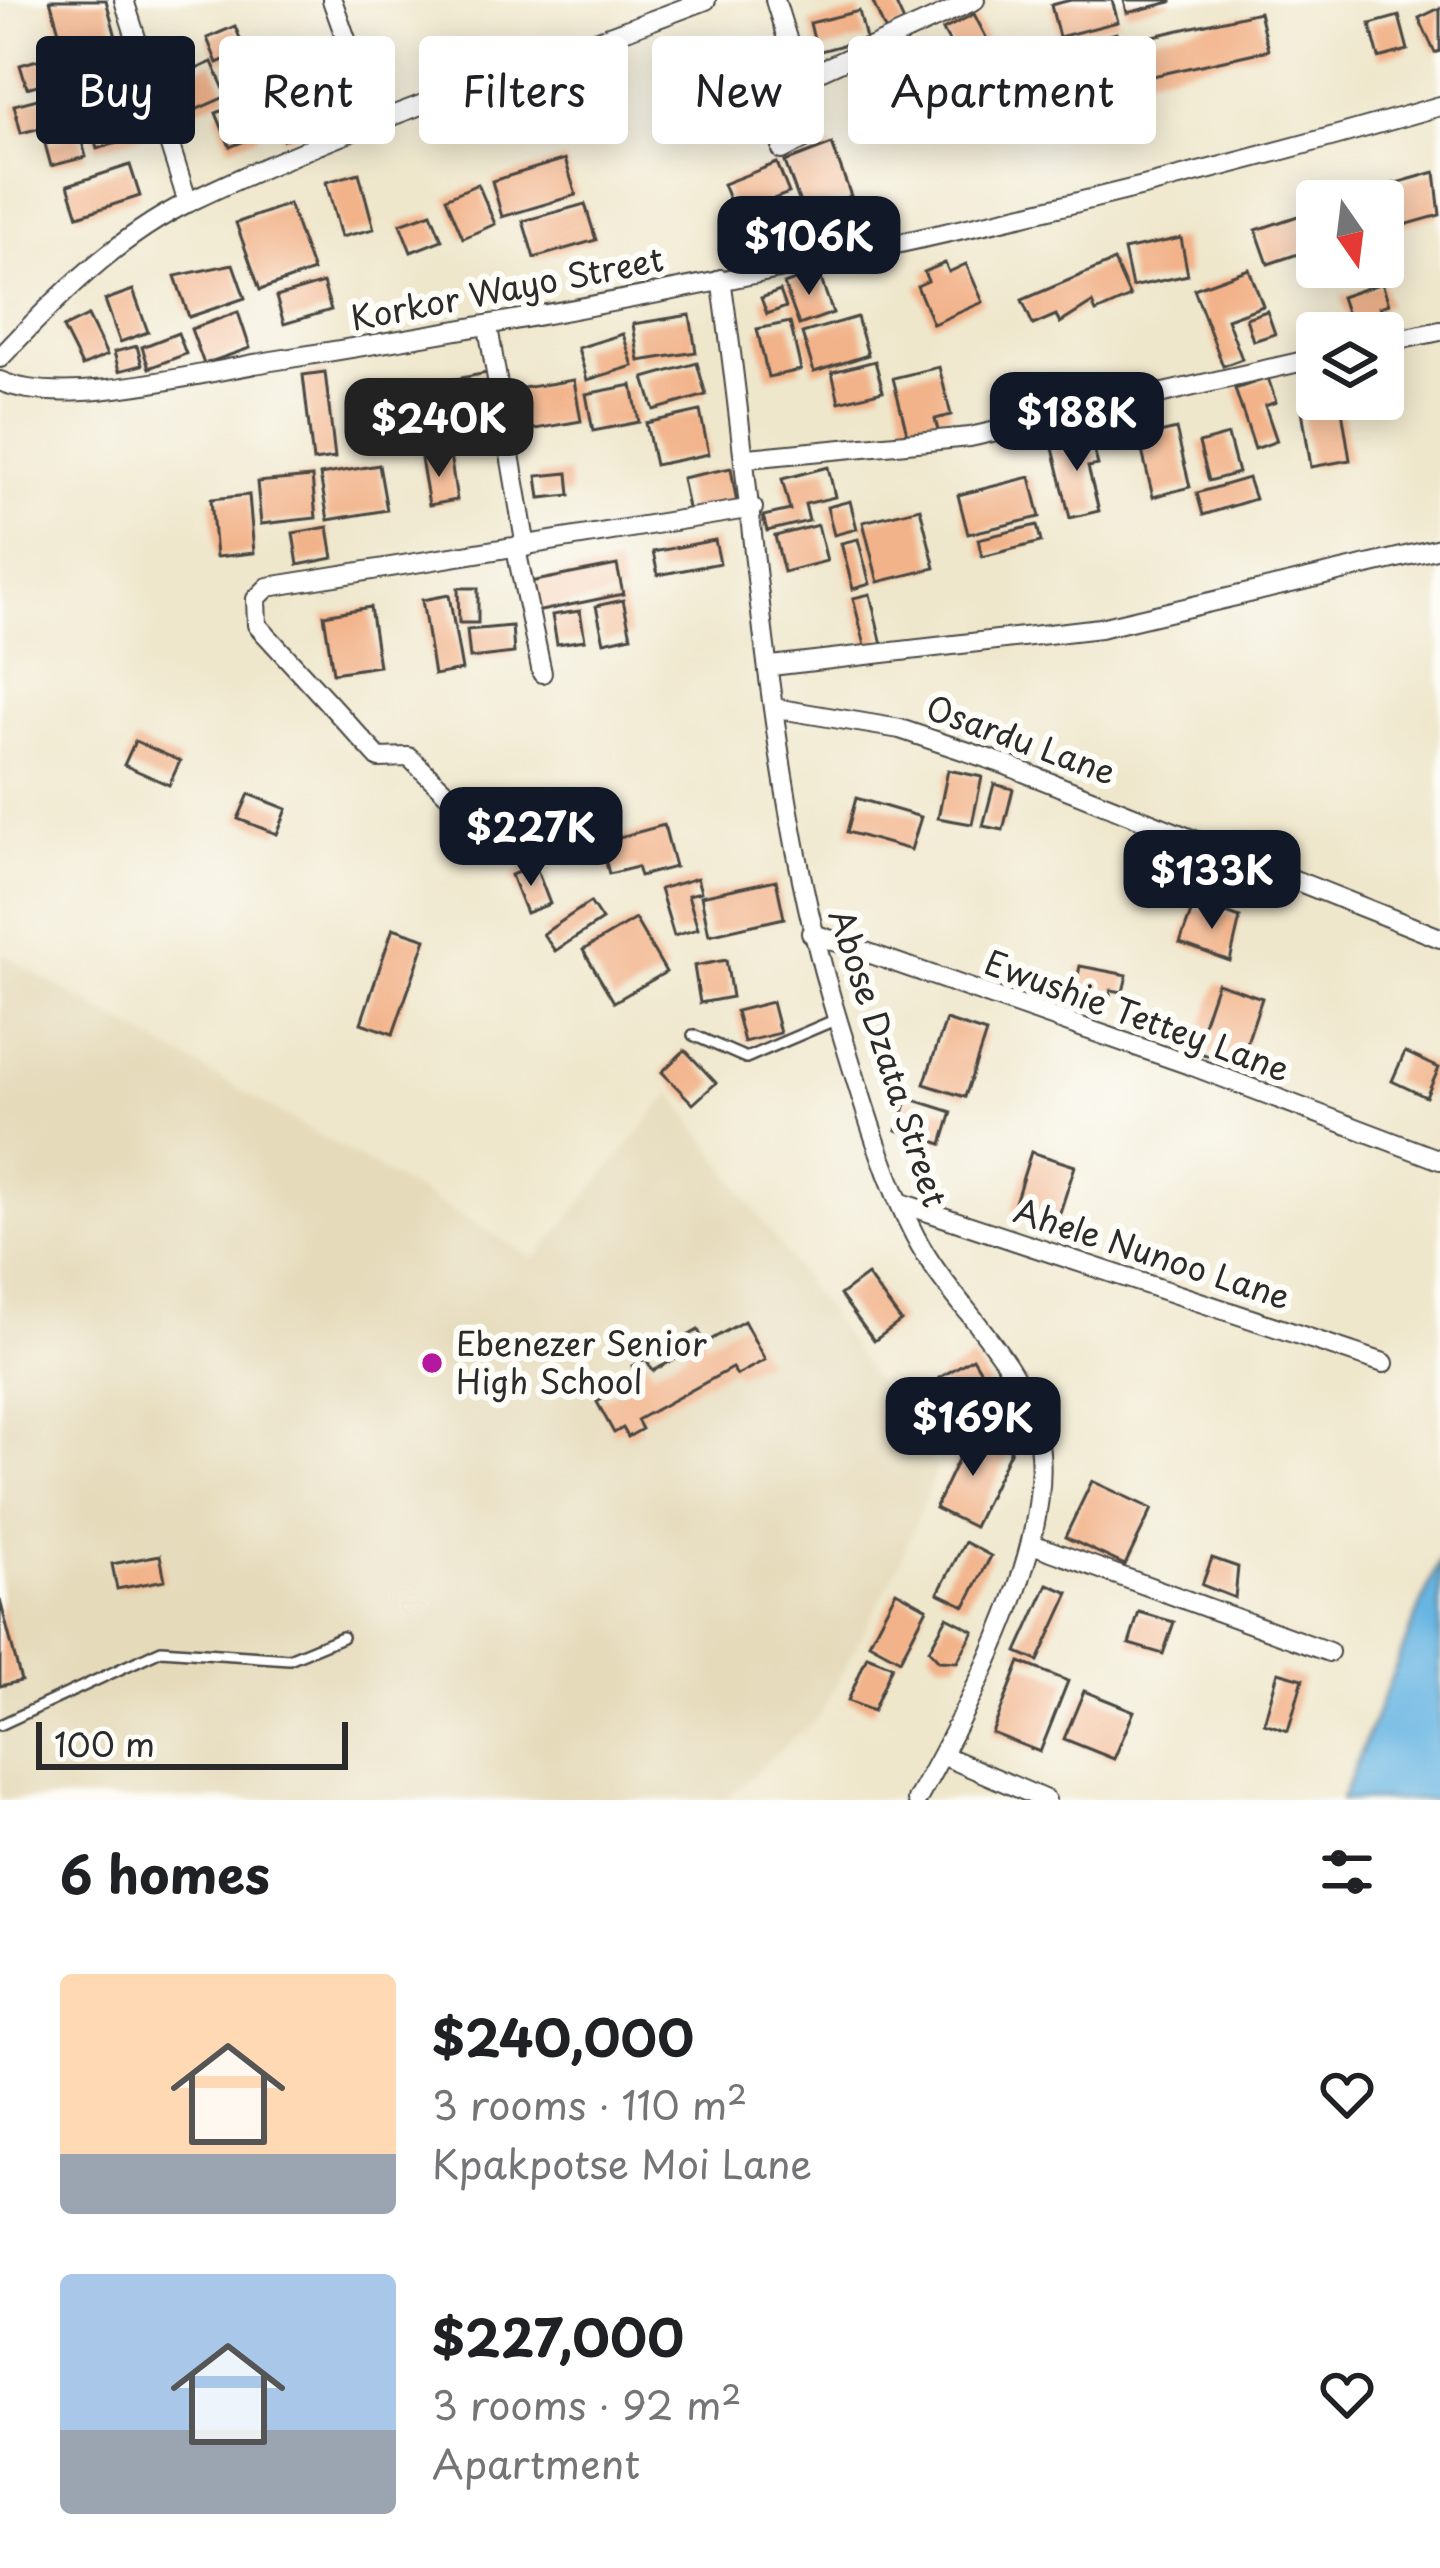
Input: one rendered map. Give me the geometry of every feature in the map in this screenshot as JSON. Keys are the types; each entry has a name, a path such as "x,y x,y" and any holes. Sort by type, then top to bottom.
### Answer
{"street":[{"path":"124,0 188,202"},
{"path":"332,0 345,36"},
{"path":"395,116 706,0"},
{"path":"775,0 786,36"},
{"path":"824,69 975,0"},
{"name":"Korkor Wayo Street","path":"0,381 42,392 78,393 488,327 1268,155 1440,106"},
{"path":"0,358 112,253 188,202 326,144"},
{"path":"782,149 792,144"},
{"name":"Abose Dzata Street","path":"721,278 748,458 783,795 811,933 901,1203 938,1273 1008,1364 1029,1403 1040,1451 1040,1501 1032,1544 942,1755 917,1800"},
{"path":"488,327 542,673"},
{"path":"1404,339 1440,331"},
{"path":"748,458 970,437 1296,363"},
{"path":"457,803 409,757 379,758 257,625 256,599 268,587 753,508"},
{"path":"771,666 1100,628 1440,548"},
{"name":"Osardu Lane","path":"774,708 900,729 1001,763 1440,938"},
{"name":"Ewushie Tettey Lane","path":"811,933 1190,1065 1440,1160"},
{"name":"Ahele Nunoo Lane","path":"901,1203 1384,1363"},
{"path":"1032,1544 1329,1652"},
{"path":"942,1755 1046,1800"}],"lane":[{"path":"694,1036 746,1058 837,1019"},
{"path":"0,1725 161,1650 269,1660 303,1655 342,1637"}],"shaded area":[{"name":"Ebenezer Senior High School","path":"0,953 536,1259 672,1092 937,1468 899,1564 819,1716 724,1800 0,1800"}],"water":[{"path":"1440,1559 1440,1800 1341,1800"}],"building":[{"path":"50,0 106,0 116,36 60,36"},
{"path":"872,0 894,0 905,24 886,32"},
{"path":"1112,0 1118,22 1059,36 1051,5"},
{"path":"1124,0 1171,0 1171,2 1127,13"},
{"path":"1440,8 1440,51 1435,53 1419,18"},
{"path":"859,11 865,36 848,36 848,44 824,50 824,36 813,36 810,23"},
{"path":"1259,12 1268,50 1156,75 1154,36"},
{"path":"974,14 985,36 946,36 943,30"},
{"path":"1399,16 1408,50 1379,58 1370,24"},
{"path":"235,26 239,36 219,36 217,63 207,38"},
{"path":"36,60 36,85 27,88 20,65"},
{"path":"212,62 219,78 219,100 195,110 195,70"},
{"path":"36,99 36,129 21,133 14,105"},
{"path":"45,144 83,144 86,157 51,166"},
{"path":"832,144 851,196 804,214 785,162"},
{"path":"565,159 576,195 502,217 492,181"},
{"path":"777,163 789,193 735,214 723,184"},
{"path":"130,165 140,196 78,216 68,185"},
{"path":"1435,172 1440,215 1404,225 1404,181"},
{"path":"359,173 374,229 341,237 326,182"},
{"path":"478,184 495,224 463,238 446,198"},
{"path":"289,204 313,271 260,290 236,223"},
{"path":"585,204 596,240 534,258 523,221"},
{"path":"431,213 442,240 411,252 400,224"},
{"path":"1296,217 1296,255 1268,264 1256,230"},
{"path":"1181,238 1188,275 1132,287 1124,250"},
{"path":"1114,261 1130,297 1096,312 1092,303 1060,323 1056,315 1033,325 1022,300"},
{"path":"945,263 949,272 966,264 983,302 933,324 917,286 928,281 924,272"},
{"path":"233,264 245,298 189,317 175,276"},
{"path":"1249,269 1263,306 1227,319 1242,359 1223,366 1194,289"},
{"path":"818,271 833,313 799,325 784,284"},
{"path":"323,283 331,310 284,324 276,297"},
{"path":"1384,288 1389,304 1380,307 1382,312 1346,312 1341,297"},
{"path":"133,290 148,332 120,342 105,300"},
{"path":"780,291 786,307 767,314 761,298"},
{"path":"1267,311 1275,334 1253,341 1246,318"},
{"path":"238,312 250,348 204,364 191,329"},
{"path":"690,315 696,352 639,361 633,324"},
{"path":"88,316 107,355 82,366 63,328"},
{"path":"857,317 868,355 814,372 802,333"},
{"path":"790,322 801,370 768,377 757,329"},
{"path":"178,333 186,354 149,368 142,347"},
{"path":"623,334 633,366 587,380 578,348"},
{"path":"137,346 142,365 119,371 114,352"},
{"path":"875,361 883,391 839,402 832,372"},
{"path":"697,363 706,395 654,410 644,378"},
{"path":"939,367 951,415 935,419 939,434 909,441 893,378"},
{"path":"325,372 335,458 313,461 303,375"},
{"path":"487,373 498,432 437,444 425,385"},
{"path":"1268,378 1276,402 1265,406 1277,441 1255,449 1235,389"},
{"path":"574,380 581,421 524,431 517,389"},
{"path":"632,385 639,422 593,431 586,394"},
{"path":"700,411 709,454 655,465 646,423"},
{"path":"1304,420 1344,420 1350,460 1311,467"},
{"path":"1176,429 1190,487 1153,497 1139,438"},
{"path":"1090,435 1098,465 1088,467 1099,511 1070,518 1052,444"},
{"path":"1228,435 1238,473 1209,481 1199,443"},
{"path":"450,455 457,500 429,505 421,459"},
{"path":"379,465 387,510 328,520 320,475"},
{"path":"828,467 835,497 805,504 809,521 767,531 763,516 790,510 782,479"},
{"path":"731,468 737,504 689,513 682,478"},
{"path":"568,473 570,495 540,498 537,476"},
{"path":"312,477 316,518 261,524 257,482"},
{"path":"1030,477 1040,517 968,534 958,495"},
{"path":"1248,478 1255,499 1203,515 1197,493"},
{"path":"249,495 254,553 216,557 211,499"},
{"path":"850,501 857,529 834,535 827,507"},
{"path":"920,508 935,568 878,582 863,522"},
{"path":"818,525 827,561 784,572 775,536"},
{"path":"1037,525 1041,542 982,557 978,539"},
{"path":"328,527 333,558 298,565 293,533"},
{"path":"858,539 870,584 853,589 841,543"},
{"path":"715,540 720,563 658,575 653,552"},
{"path":"617,565 623,594 531,613 525,583"},
{"path":"458,588 478,588 478,623 459,623"},
{"path":"870,594 882,645 866,649 853,598"},
{"path":"449,595 462,670 434,675 422,600"},
{"path":"623,600 631,636 604,642 596,606"},
{"path":"370,607 379,666 333,673 324,615"},
{"path":"580,611 585,640 557,644 552,615"},
{"path":"512,626 514,653 470,658 467,630"},
{"path":"135,741 180,761 169,785 124,765"},
{"path":"948,770 982,777 972,824 938,818"},
{"path":"994,784 1013,789 1003,830 983,826"},
{"path":"249,794 287,809 277,834 238,819"},
{"path":"537,795 555,844 538,859 515,862 491,812"},
{"path":"856,798 921,817 911,850 847,832"},
{"path":"664,825 675,867 640,876 637,867 609,874 601,842"},
{"path":"535,865 550,904 526,913 511,875"},
{"path":"697,878 701,892 688,895 698,929 674,936 660,889"},
{"path":"776,880 784,918 709,935 701,896"},
{"path":"590,902 602,920 555,951 543,934"},
{"path":"1207,906 1240,918 1230,961 1180,943 1193,907 1205,912"},
{"path":"635,919 666,972 614,1002 583,950"},
{"path":"393,928 426,939 393,1034 361,1023"},
{"path":"726,960 732,997 700,1003 694,966"},
{"path":"1080,966 1127,975 1123,992 1111,990 1107,1010 1072,1003"},
{"path":"1217,983 1262,998 1239,1066 1194,1051"},
{"path":"772,1002 780,1033 744,1042 736,1011"},
{"path":"946,1020 986,1033 965,1097 924,1084"},
{"path":"685,1050 716,1083 693,1104 662,1072"},
{"path":"1405,1052 1439,1068 1426,1097 1392,1081"},
{"path":"908,1098 952,1112 942,1144 897,1130"},
{"path":"1031,1152 1075,1166 1056,1225 1012,1212"},
{"path":"867,1275 901,1321 874,1341 840,1295"},
{"path":"744,1321 765,1360 737,1375 732,1368 637,1420 642,1429 628,1437 623,1428 614,1433 597,1402 639,1379 632,1366 646,1359 653,1371 689,1351 682,1339 698,1330 705,1343"},
{"path":"973,1358 991,1388 957,1408 939,1378"},
{"path":"971,1432 1011,1450 974,1527 935,1508"},
{"path":"1092,1481 1152,1509 1125,1565 1065,1537"},
{"path":"965,1542 991,1556 965,1606 938,1593"},
{"path":"160,1555 165,1580 117,1589 112,1564"},
{"path":"1212,1558 1238,1567 1235,1598 1202,1585"},
{"path":"1048,1584 1069,1593 1038,1661 1017,1652"},
{"path":"896,1591 927,1608 900,1660 869,1643"},
{"path":"0,1600 21,1681 0,1686"},
{"path":"1139,1612 1174,1622 1163,1654 1129,1644"},
{"path":"947,1617 974,1631 957,1662 939,1661 929,1650"},
{"path":"867,1656 892,1666 873,1711 848,1701"},
{"path":"1020,1662 1068,1681 1040,1752 992,1733"},
{"path":"1278,1672 1303,1679 1288,1731 1264,1723"},
{"path":"1084,1691 1134,1711 1114,1759 1064,1739"}],"place":[{"name":"Ebenezer Senior High School","path":"432,1363"}]}
